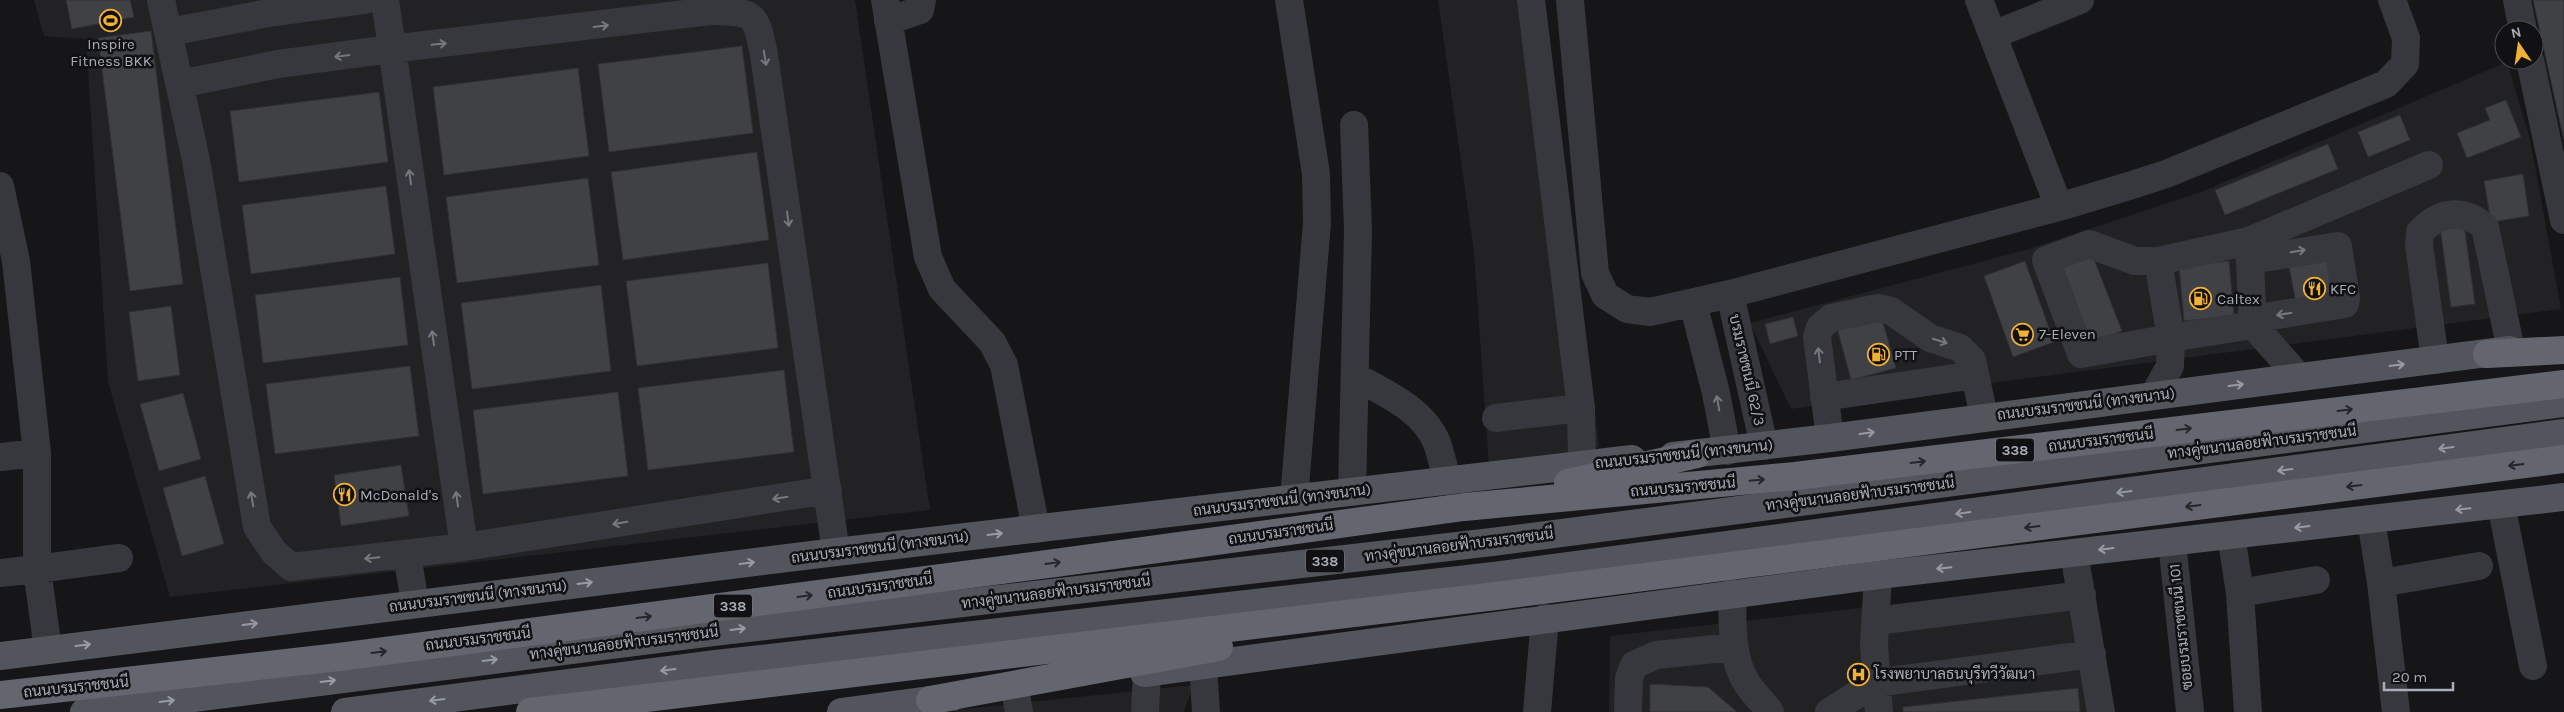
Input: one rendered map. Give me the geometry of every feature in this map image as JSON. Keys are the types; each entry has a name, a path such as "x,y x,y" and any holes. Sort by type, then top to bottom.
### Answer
{"highway":[{"path":"2499,352 2564,350"},
{"name":"ถนนบรมราชชนนี","path":"0,695 513,634 1464,507 1795,476 2564,384"},
{"path":"1464,507 1697,454"},
{"path":"530,712 1496,596 2564,459"},
{"path":"930,700 1496,596"}],"main road":[{"name":"ถนนบรมราชชนนี (ทางขนาน)","path":"0,656 836,552 1582,464 1697,454 1830,438 2564,344"},
{"name":"ทางคู่ขนานลอยฟ้าบรมราชชนนี","path":"84,712 713,632 1492,542 2564,403"},
{"name":"ทางคู่ขนานลอยฟ้าบรมราชชนนี","path":"345,712 716,664 1494,576 2564,433"},
{"path":"841,712 874,710 930,700 1017,701 1147,672 1732,593 2564,497"}],"street":[{"path":"161,0 196,160 257,527 274,552 291,567 464,547 828,490"},
{"path":"169,32 220,11 365,0"},
{"path":"384,0 464,547"},
{"path":"922,0 920,10 914,13 886,10 928,257 942,289 992,342 1004,365 1036,529"},
{"path":"1289,0 1316,174 1317,223 1294,499"},
{"path":"1531,0 1580,408 1582,464"},
{"path":"1570,0 1595,273 1605,294 1627,309 1650,312 1730,294 2059,207 2166,174 2386,84 2405,64 2406,38 2392,0"},
{"path":"1979,0 2059,207"},
{"path":"1993,35 2080,0"},
{"path":"2517,0 2521,20"},
{"path":"180,84 278,64 391,49 710,11 757,13 836,552"},
{"path":"2532,70 2564,220"},
{"path":"1352,492 1358,230 1354,125"},
{"path":"2249,250 2429,165"},
{"path":"0,186 16,261 38,453 37,569 48,650"},
{"path":"2435,360 2419,245 2420,232 2430,221 2446,214 2458,213 2474,218 2485,227 2499,352"},
{"path":"2089,244 2135,261 2158,261 2249,250 2338,246 2346,298 2345,304 2080,354 2046,260 2089,244"},
{"path":"2249,250 2253,322 2299,377"},
{"path":"2154,395 2170,366 2171,338 2158,261"},
{"name":"บรมราชชนนี 62/3","path":"1730,294 1764,446"},
{"path":"1692,303 1716,393 1727,450"},
{"path":"1830,438 1817,337 1820,327 1831,318 1878,308 1891,310 1930,338 1960,348 1972,360 1984,418"},
{"path":"1824,397 1975,375"},
{"path":"1356,377 1397,401 1423,421 1436,442 1448,481"},
{"path":"1496,418 1580,408"},
{"path":"0,457 38,453"},
{"path":"2501,504 2533,666"},
{"path":"2371,519 2381,583 2396,712"},
{"path":"2231,535 2240,593 2248,712"},
{"name":"ซอยบรมราชชนนี 101","path":"2172,542 2190,712"},
{"path":"2074,553 2101,712"},
{"path":"407,555 415,603"},
{"path":"0,574 119,558"},
{"path":"2381,583 2479,566"},
{"path":"1878,575 1874,645 1875,683 1879,712"},
{"path":"2240,593 2316,580"},
{"path":"1732,593 1734,647 1740,669 1748,685 1770,712"},
{"path":"1876,621 2082,595"},
{"path":"1537,712 1545,618"},
{"path":"1628,712 1629,678 1634,664 1656,655 1734,647"},
{"path":"1830,712 1875,683 2092,654"},
{"path":"1203,665 1206,712"},
{"path":"1145,712 1147,672"}],"shaded area":[{"path":"34,0 855,0 930,510 170,597 108,382 86,39 44,36"},
{"path":"1438,0 1544,0 1599,447 1489,467 1474,253"},
{"path":"2494,68 2494,70 2509,70 2530,139 2561,309 1791,409 1750,323 2029,249 2201,192"},
{"name":"โรงพยาบาลธนบุรีทวีวัฒนา","path":"2093,582 2111,712 1609,712 1610,636"},
{"path":"1193,685 1184,712 955,712 954,710"}],"building":[{"path":"66,0 130,0 134,17 72,29"},
{"path":"2533,0 2564,0 2564,141 2544,50 2544,20 2537,20"},
{"path":"151,31 183,284 130,291 98,38"},
{"path":"742,46 753,133 609,152 598,64"},
{"path":"578,68 589,156 444,175 433,87"},
{"path":"379,92 388,162 239,182 230,111"},
{"path":"2506,100 2521,137 2467,158 2457,133 2490,120 2485,108"},
{"path":"2400,115 2410,140 2368,157 2358,132"},
{"path":"2328,144 2338,169 2225,215 2215,190"},
{"path":"757,152 769,240 623,260 611,172"},
{"path":"2523,174 2529,216 2491,222 2484,181"},
{"path":"588,178 599,265 457,283 446,197"},
{"path":"386,186 395,254 251,274 242,205"},
{"path":"2464,224 2475,304 2451,307 2440,227"},
{"path":"2335,248 2344,299 2297,308 2287,256"},
{"path":"2092,254 2122,331 2091,343 2061,265"},
{"path":"2025,261 2054,342 2013,357 1984,276"},
{"path":"2229,261 2234,316 2184,321 2179,266"},
{"path":"768,263 778,348 637,366 626,281"},
{"path":"400,277 408,345 263,363 255,295"},
{"path":"601,285 611,371 472,389 461,303"},
{"path":"171,306 180,375 138,381 129,312"},
{"path":"1880,312 1896,368 1851,380 1836,324"},
{"path":"1793,317 1798,336 1770,344 1765,324"},
{"path":"410,366 419,436 275,454 266,384"},
{"path":"784,370 794,452 648,470 638,388"},
{"path":"618,392 628,476 483,494 473,410"},
{"path":"183,393 201,459 159,471 140,404"},
{"path":"401,465 409,516 341,526 334,475"},
{"path":"205,476 224,544 182,556 163,488"},
{"path":"1650,684 1708,687 1737,712 1650,712"},
{"path":"2078,688 2080,712 1903,712 1903,707"}],"place":[{"name":"Inspire Fitness BKK","path":"111,21"},
{"name":"KFC","path":"2314,289"},
{"name":"Caltex","path":"2201,299"},
{"name":"7-Eleven","path":"2023,334"},
{"name":"PTT","path":"1878,355"},
{"name":"McDonald's","path":"344,495"},
{"name":"โรงพยาบาลธนบุรีทวีวัฒนา","path":"1858,674"}]}
